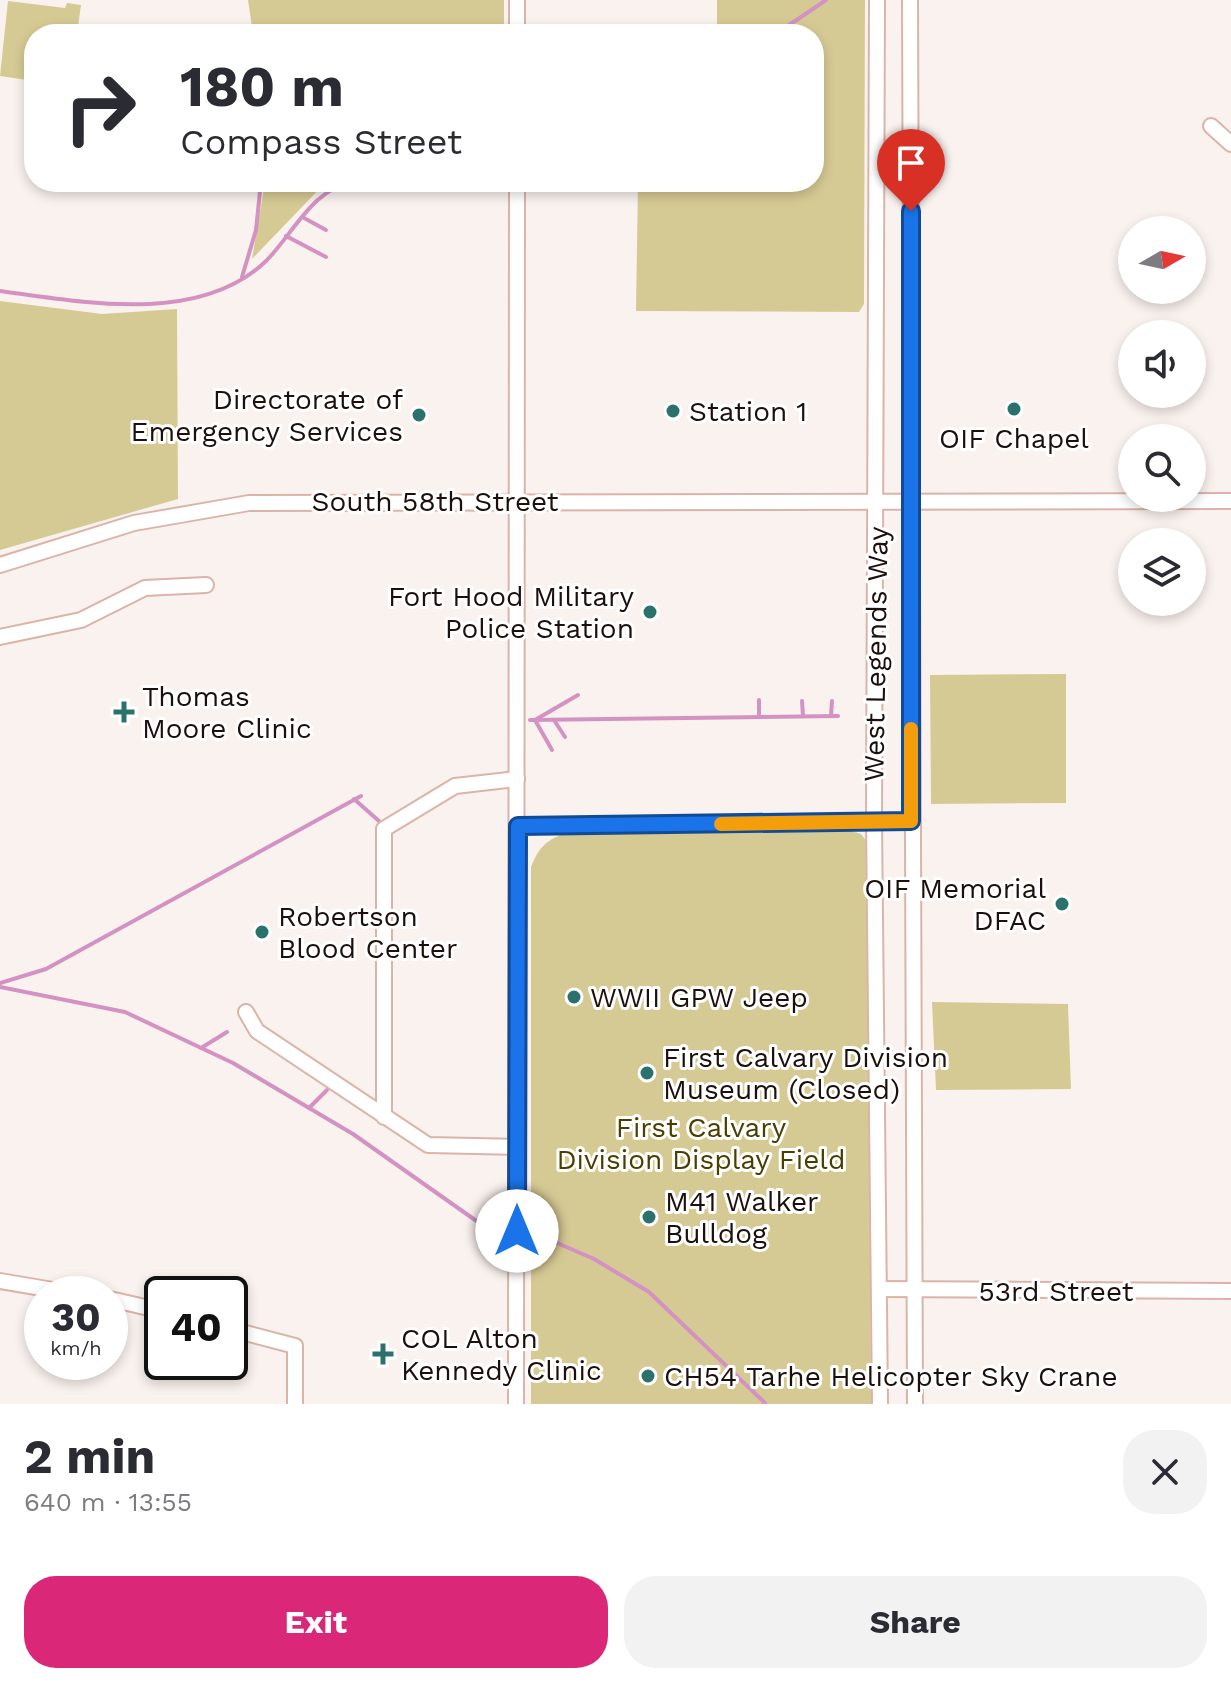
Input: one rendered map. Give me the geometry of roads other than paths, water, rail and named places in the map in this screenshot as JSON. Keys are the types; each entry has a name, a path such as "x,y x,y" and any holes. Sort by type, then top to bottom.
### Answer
{"street":[{"path":"517,0 517,24"},
{"name":"West Legends Way","path":"877,0 878,500 874,821 880,1404"},
{"name":"West Legends Way","path":"910,0 915,1404"},
{"path":"1211,126 1231,144"},
{"path":"516,1404 517,192"},
{"name":"South 58th Street","path":"0,565 134,523 234,505 517,500 1231,501"},
{"path":"0,637 81,620 145,588 206,585"},
{"path":"384,1117 384,829 455,786 517,779"},
{"path":"518,826 911,821"},
{"path":"246,1012 257,1031 384,1117 435,1147 518,1147"},
{"path":"0,1281 24,1285"},
{"name":"53rd Street","path":"880,1289 1231,1291"},
{"path":"248,1334 295,1346 295,1404"}],"waterway":[{"path":"791,24 826,0"},
{"path":"242,277 256,230 260,192"},
{"path":"0,291 66,300 138,304 173,302 207,295 238,282 265,262 304,214 329,192"},
{"path":"304,218 326,230"},
{"path":"286,236 326,257"},
{"path":"552,750 535,720 578,695"},
{"path":"759,700 759,717"},
{"path":"802,701 803,716"},
{"path":"831,716 832,701"},
{"path":"530,720 838,716"},
{"path":"554,720 565,737"},
{"path":"0,983 46,969 361,796"},
{"path":"354,799 379,821"},
{"path":"0,987 125,1012 233,1063 353,1134 485,1227 505,1233"},
{"path":"201,1048 227,1032"},
{"path":"309,1108 327,1090"},
{"path":"483,1225 483,1243"},
{"path":"532,1232 594,1259 649,1292 765,1403"}],"place":[{"name":"OIF Chapel","path":"1014,409"},
{"name":"Station 1","path":"673,411"},
{"name":"Directorate of Emergency Services","path":"419,415"},
{"name":"Fort Hood Military Police Station","path":"650,612"},
{"name":"Thomas Moore Clinic","path":"124,712"},
{"name":"OIF Memorial DFAC","path":"1062,904"},
{"name":"Robertson Blood Center","path":"262,932"},
{"name":"WWII GPW Jeep","path":"574,997"},
{"name":"First Calvary Division Museum (Closed)","path":"647,1073"},
{"name":"M41 Walker Bulldog","path":"649,1217"},
{"name":"COL Alton Kennedy Clinic","path":"383,1354"},
{"name":"CH54 Tarhe Helicopter Sky Crane","path":"648,1376"}],"park label":[{"name":"First Calvary Division Display Field","path":"701,1143"}]}
